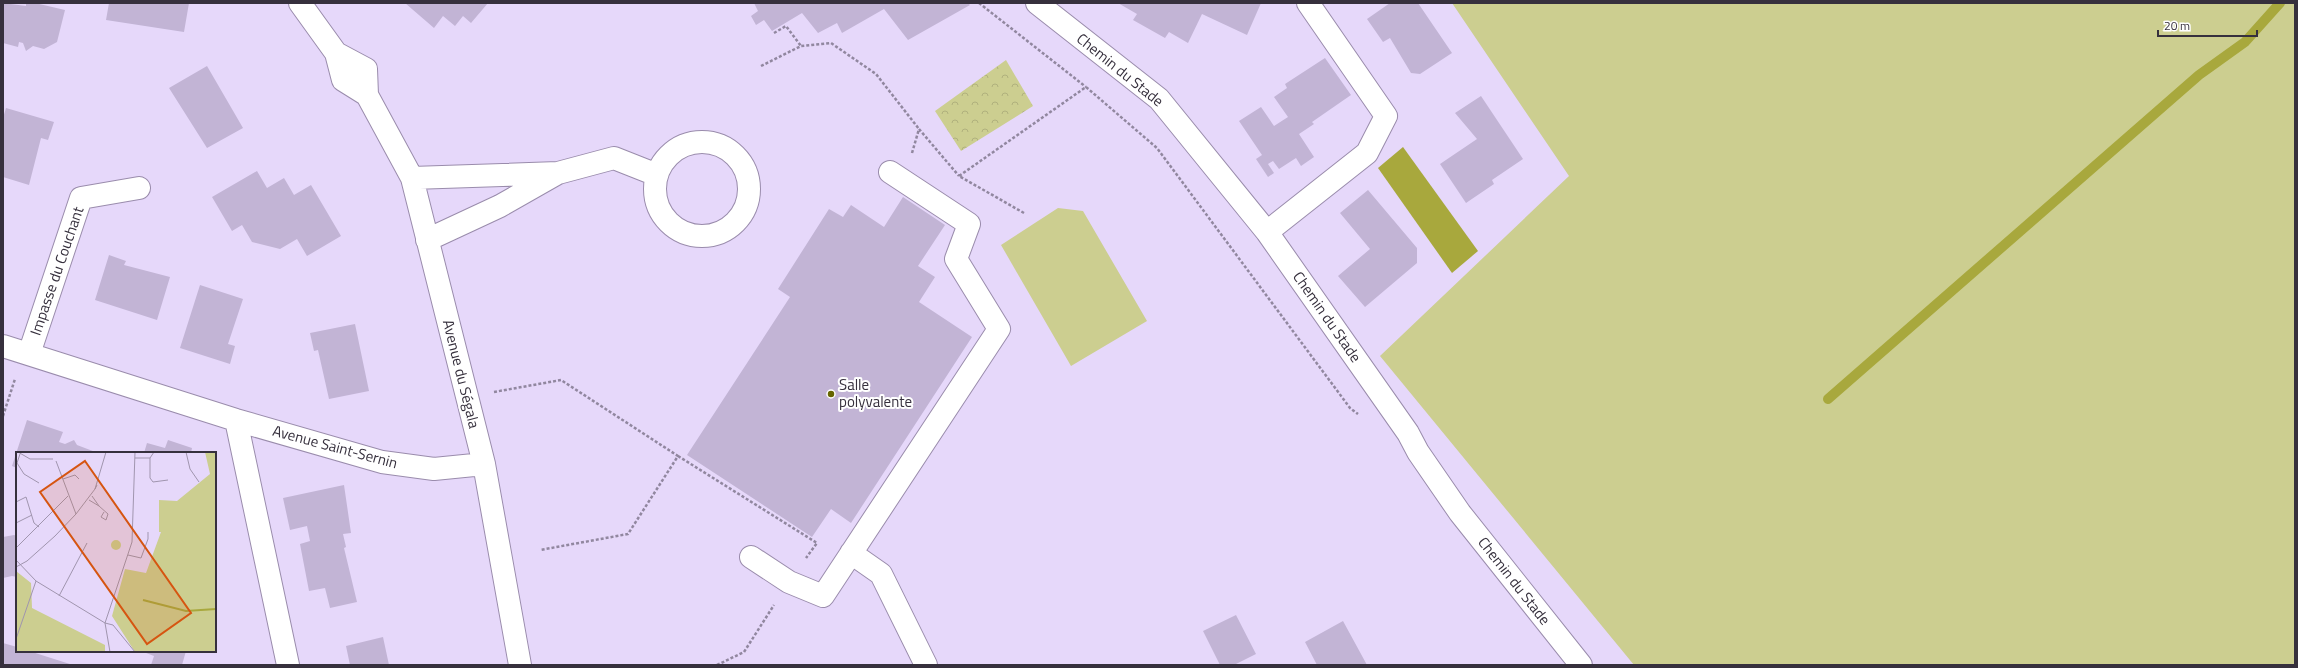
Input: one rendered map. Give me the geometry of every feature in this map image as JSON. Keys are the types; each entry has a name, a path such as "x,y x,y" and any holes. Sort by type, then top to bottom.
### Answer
{"street":[{"name":"Avenue du Ségala","path":"300,3 336,53 343,80 367,95 412,178 484,464 520,665"},
{"name":"Chemin du Stade","path":"1036,3 1159,99 1267,232 1408,433 1418,452 1460,513 1581,665"},
{"path":"1267,232 1367,153 1386,116 1308,3"},
{"path":"706,142 722,146 736,156 747,174 750,190 748,201 741,216 728,229 713,235 699,236 683,232 672,226 662,213 655,191 658,175 665,160 678,149 690,144 706,142"},
{"path":"412,178 558,173 614,158 658,175"},
{"path":"427,240 500,206 558,173"},
{"path":"751,557 789,582 823,596 999,329 956,259 969,224 897,176"},
{"name":"Impasse du Couchant","path":"29,354 81,198 139,188"},
{"name":"Avenue Saint-Sernin","path":"3,346 236,420 382,462 434,469 484,464"},
{"path":"236,420 288,665"},
{"path":"851,553 881,574 926,665"}],"path":[{"path":"979,3 1086,87 1157,148 1350,408 1362,418"},
{"path":"774,33 786,26 801,46"},
{"path":"761,66 801,46 831,44 876,74 919,129 959,176 1024,213"},
{"path":"959,176 1086,87"},
{"path":"897,176 919,129"},
{"path":"3,416 14,381 29,354"},
{"path":"492,392 561,380 678,456 628,534 540,550"}],"green space":[{"path":"1452,3 2295,3 2295,665 1634,665 1380,356 1569,176"},
{"path":"1006,60 1033,106 961,151 935,111"},
{"path":"1058,208 1083,211 1147,321 1071,366 1001,245"}],"shaded area":[{"path":"1403,147 1478,251 1452,273 1378,168"}],"building":[{"path":"3,3 26,6 26,3 35,3 65,10 57,42 44,49 33,46 26,51 23,43 19,42 18,47 3,43"},
{"path":"109,3 189,3 184,32 106,20"},
{"path":"405,3 488,3 471,23 463,16 455,26 443,16 434,28"},
{"path":"754,3 968,3 970,5 908,40 884,9 842,33 837,23 818,33 802,13 772,31 764,20 756,25 751,16 758,11"},
{"path":"1118,3 1261,3 1247,35 1202,14 1188,43 1169,32 1165,38 1133,20 1137,14"},
{"path":"1390,3 1418,3 1452,53 1420,74 1411,73 1390,38 1383,42 1367,19"},
{"path":"1325,58 1351,95 1312,122 1314,124 1299,134 1314,157 1301,166 1296,158 1279,169 1273,161 1268,164 1274,173 1268,177 1256,159 1262,155 1239,121 1261,107 1274,126 1288,117 1274,97 1287,88 1285,84"},
{"path":"207,66 243,128 207,148 169,88"},
{"path":"1481,96 1523,159 1492,180 1494,184 1466,203 1440,164 1477,139 1455,113"},
{"path":"6,108 54,122 48,140 41,138 29,185 3,177 3,118"},
{"path":"257,171 267,188 284,178 294,195 311,185 341,236 307,256 297,239 280,249 252,242 242,225 232,231 212,197"},
{"path":"1368,190 1417,248 1417,263 1365,307 1338,276 1370,249 1340,213"},
{"name":"Salle polyvalente","path":"903,197 945,225 918,266 935,277 919,302 972,337 851,523 831,509 812,537 687,455 790,297 778,289 829,209 843,217 851,205 884,227"},
{"path":"109,255 126,261 124,265 170,277 157,320 95,300"},
{"path":"200,285 243,299 228,344 235,346 230,364 180,348"},
{"path":"355,324 369,391 329,399 318,350 314,351 310,333"},
{"path":"27,420 63,432 59,442 65,444 74,440 77,445 95,452 17,452"},
{"path":"168,440 192,448 191,452 144,452 147,443 165,448"},
{"path":"16,454 16,468 12,466"},
{"path":"344,485 351,533 343,534 346,547 344,548 357,602 330,608 325,588 309,591 300,544 310,541 307,526 290,530 283,498"},
{"path":"16,536 16,577 3,578 3,537"},
{"path":"1236,615 1256,654 1234,665 1220,665 1203,631"},
{"path":"1343,621 1367,665 1317,665 1305,642"},
{"path":"383,637 389,665 350,665 346,646"},
{"path":"3,643 16,647 16,652 32,652 73,665 3,665"},
{"path":"144,652 186,652 182,665 151,665 154,656"}],"waterway":[{"path":"1828,399 2199,75 2245,42 2280,3"}],"place":[{"name":"Salle polyvalente","path":"831,394"}]}
